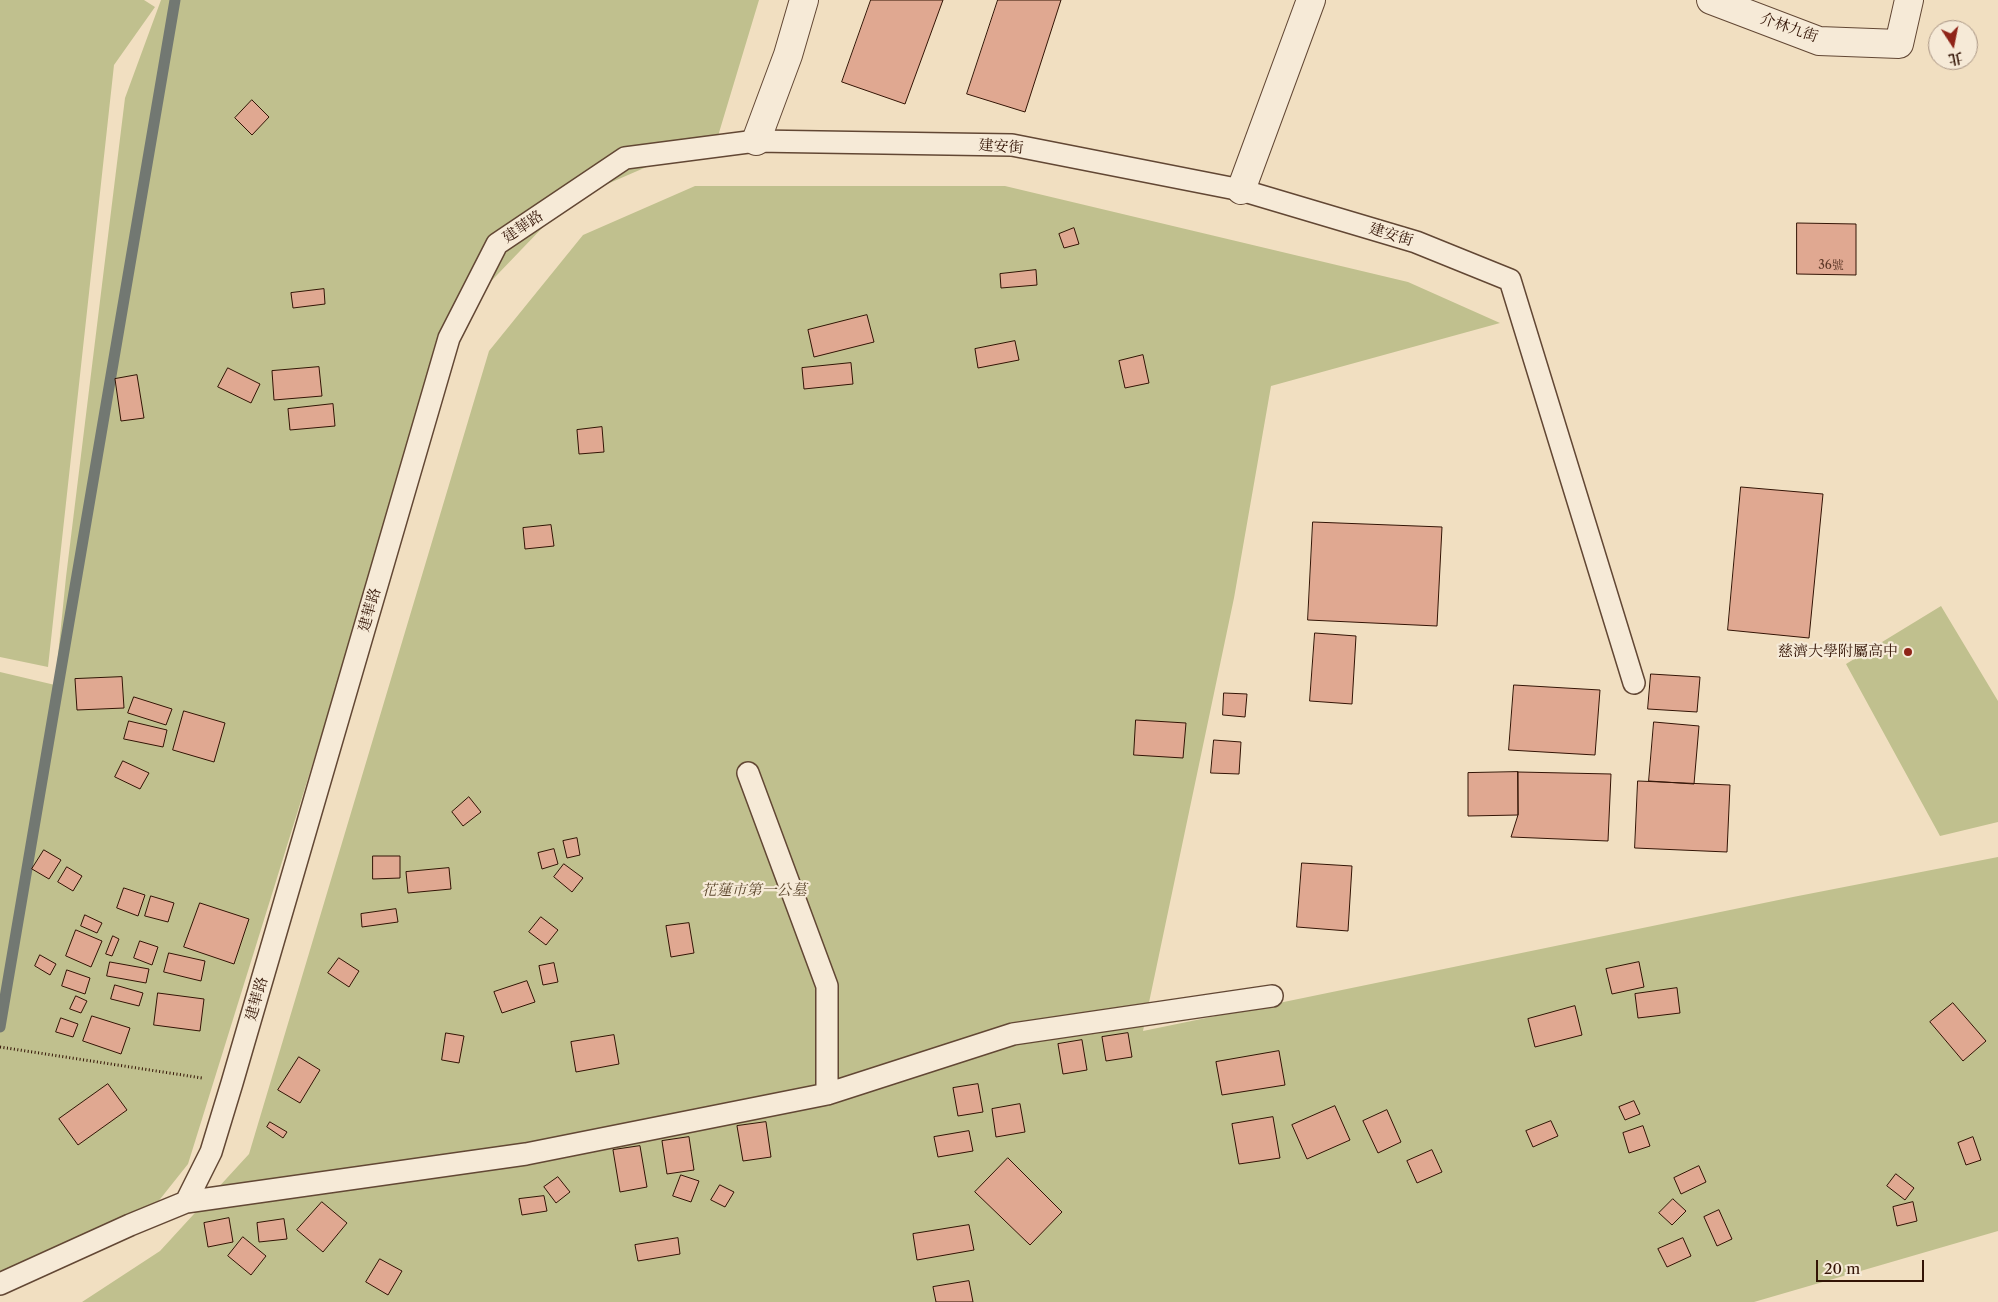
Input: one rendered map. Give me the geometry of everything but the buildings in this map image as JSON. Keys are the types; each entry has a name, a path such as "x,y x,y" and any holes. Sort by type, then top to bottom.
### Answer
{"street":[{"path":"756,141 788,54 804,0"},
{"path":"1241,190 1311,0"},
{"name":"介林九街","path":"1711,0 1819,40 1899,44 1908,0"}],"lane":[{"name":"建安街","path":"756,141 1012,145 1241,190 1416,242 1510,280 1634,683"},
{"name":"建華路","path":"186,1202 211,1152 449,338 497,244 625,158 756,141"},
{"path":"748,773 827,986 827,1094"},
{"path":"0,1284 130,1225 186,1202 526,1154 827,1094 1013,1034 1272,996"}],"path":[{"path":"0,1047 232,1083"}],"green space":[{"path":"0,0 144,0 155,7 114,65 48,667 0,657"},
{"path":"161,0 759,0 718,136 568,201 449,325 188,1164 157,1203 0,1286 0,672 55,685 66,577 125,98"},
{"name":"花蓮市第一公墓","path":"695,186 1005,186 1408,282 1500,323 1271,386 1234,598 1143,1031 1793,897 1998,857 1998,1231 1754,1302 82,1302 160,1251 249,1154 489,351 583,235"},
{"path":"1941,606 1998,701 1998,822 1940,836 1846,664"}],"waterway":[{"path":"0,1027 175,0"}],"place":[{"name":"慈濟大學附屬高中","path":"1908,652"}]}
